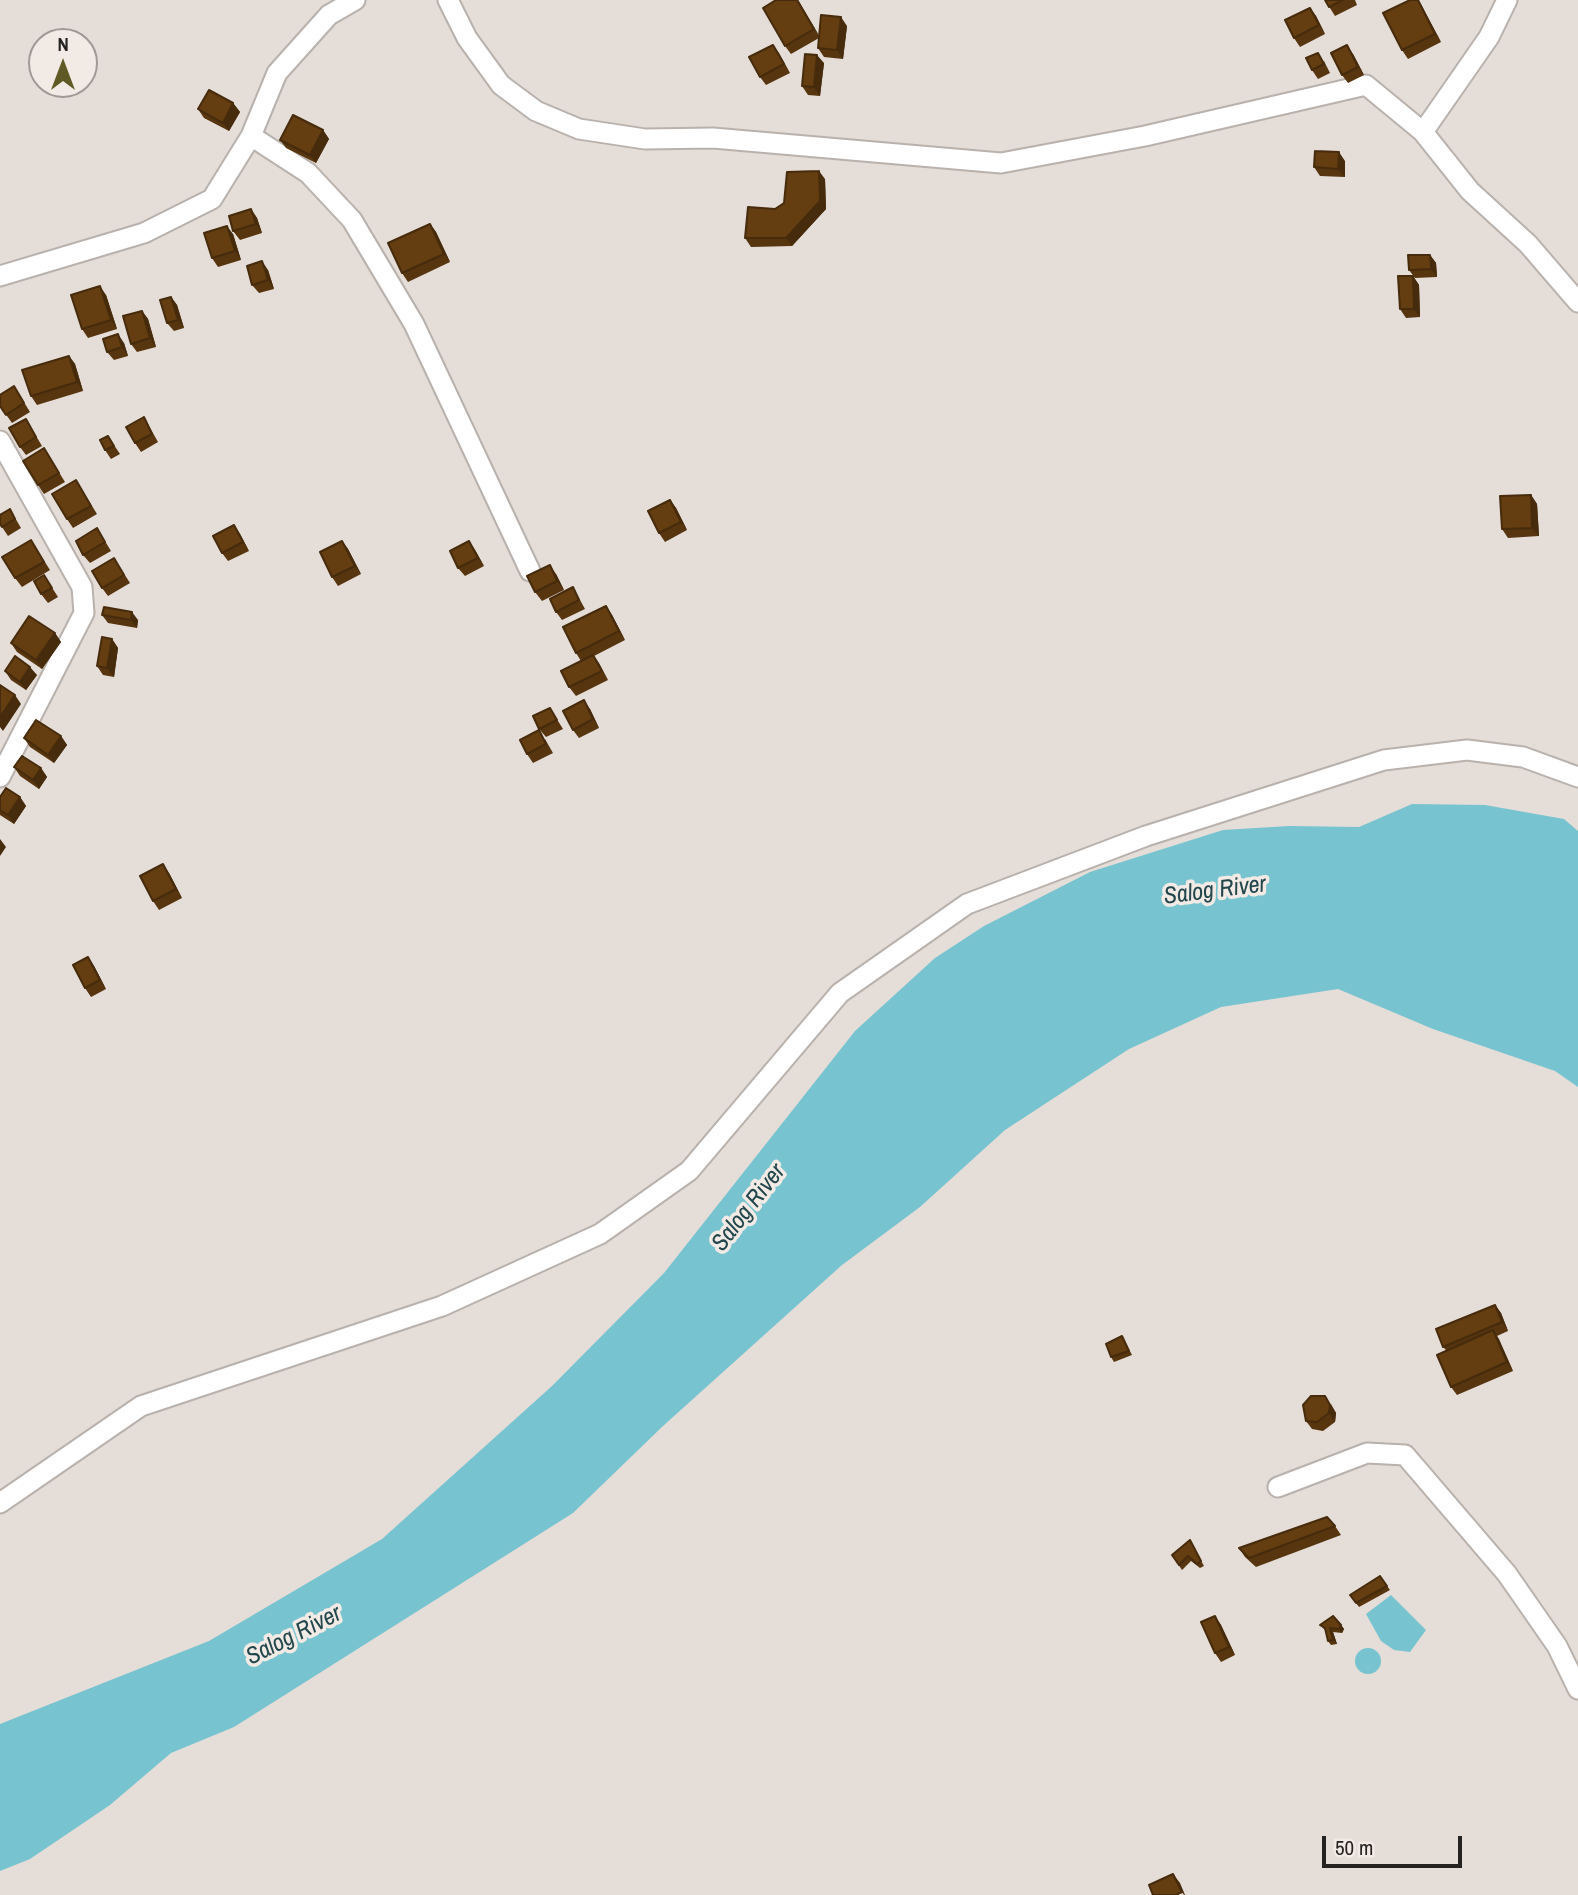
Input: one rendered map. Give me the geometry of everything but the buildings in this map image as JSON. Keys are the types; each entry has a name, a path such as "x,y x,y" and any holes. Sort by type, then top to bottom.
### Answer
{"street":[{"path":"0,276 144,233 212,199 251,136 277,73 329,15 355,0"},
{"path":"448,0 467,38 501,85 536,111 579,130 645,139 713,138 1001,163 1145,136 1366,85 1423,132 1470,191 1528,244 1578,302"},
{"path":"1423,132 1489,37 1507,0"},
{"path":"251,136 308,173 352,220 414,324 530,571"},
{"path":"0,441 82,587 84,614 0,777"},
{"path":"0,1503 141,1406 443,1306 600,1234 689,1171 839,993 967,904 1146,836 1384,760 1467,750 1523,757 1578,777"},
{"path":"1278,1488 1367,1453 1405,1455 1507,1574 1557,1646 1578,1689"}],"water":[{"name":"Salog River","path":"1412,804 1485,805 1564,819 1578,831 1578,1087 1555,1071 1433,1029 1338,989 1221,1007 1129,1049 1005,1130 920,1207 842,1265 663,1426 573,1513 234,1727 171,1753 110,1805 30,1859 0,1871 0,1724 209,1641 382,1539 552,1386 664,1273 855,1031 935,958 984,926 1090,872 1223,830 1289,826 1359,827"},
{"path":"1391,1595 1426,1630 1410,1652 1394,1650 1381,1641 1366,1614"},
{"path":"1368,1648 1377,1652 1381,1661 1377,1670 1368,1674 1359,1670 1355,1661 1359,1652"}]}
